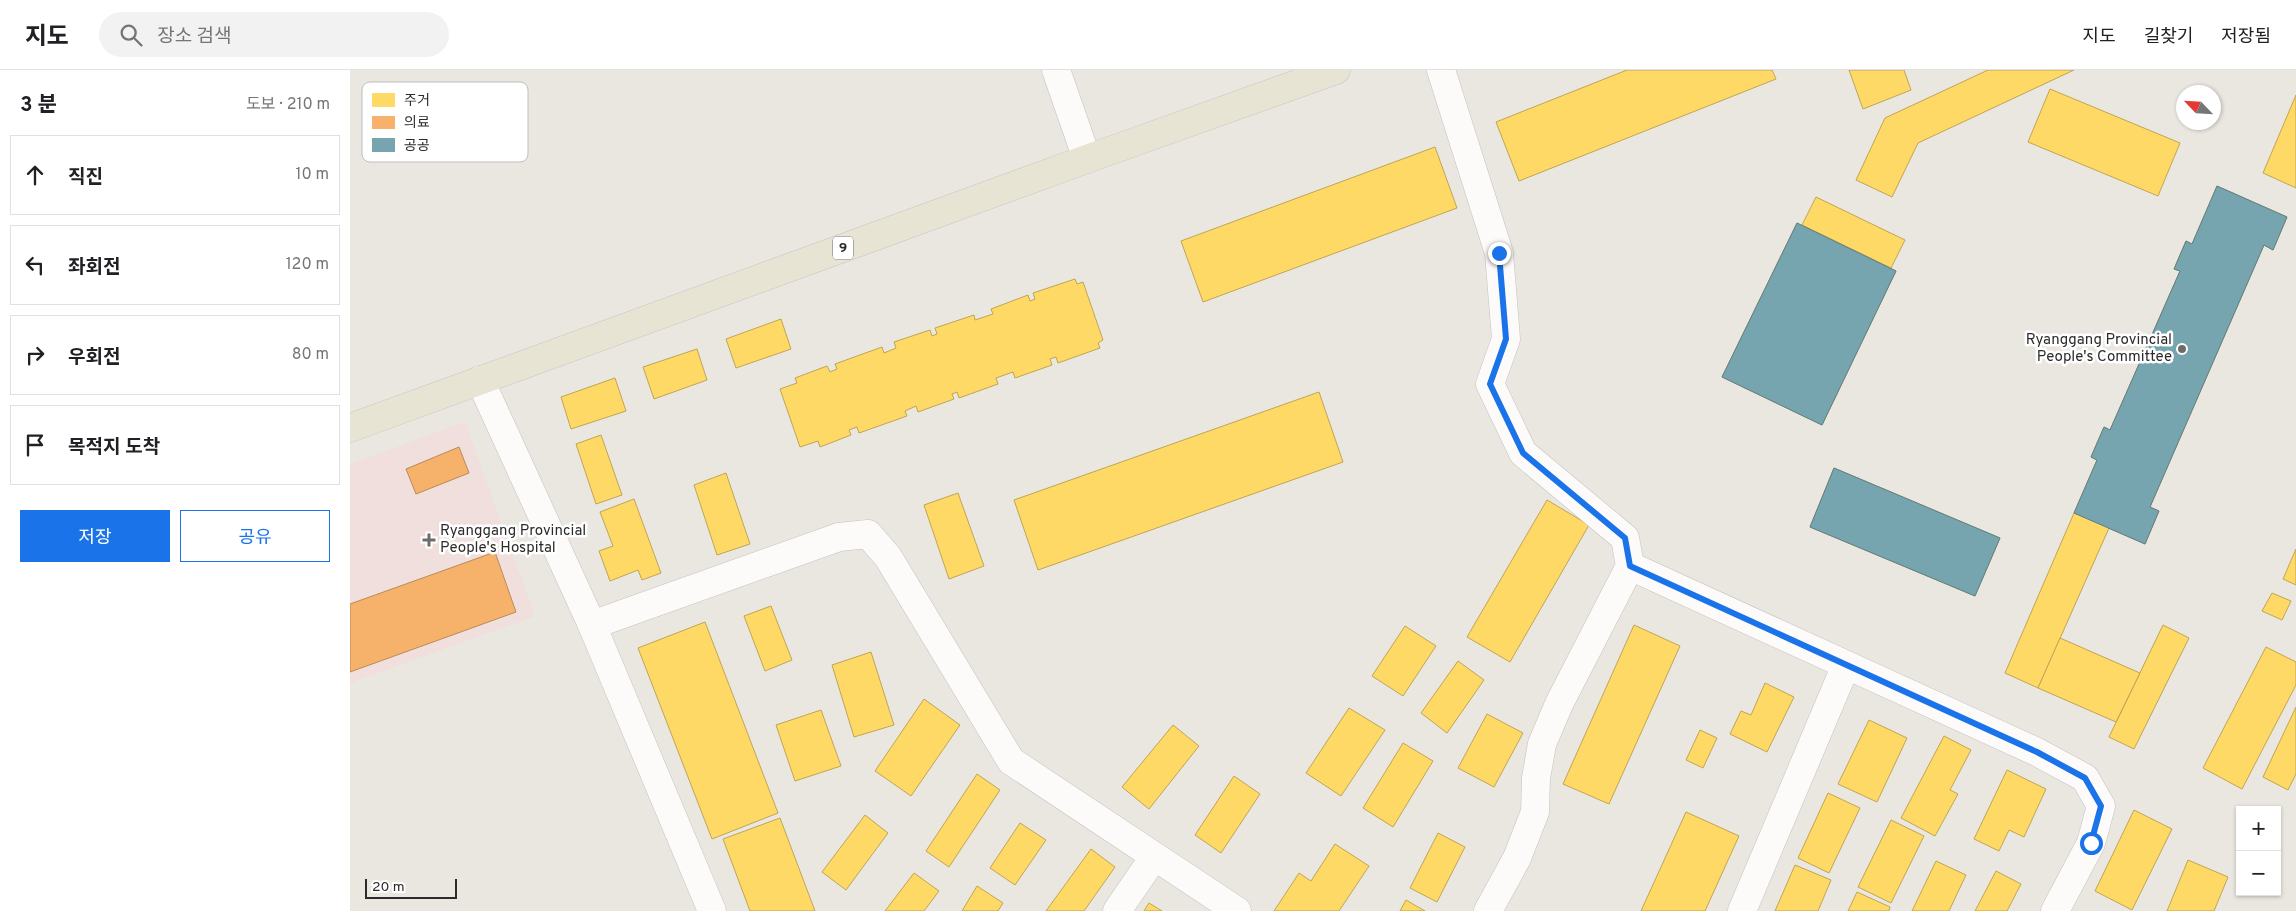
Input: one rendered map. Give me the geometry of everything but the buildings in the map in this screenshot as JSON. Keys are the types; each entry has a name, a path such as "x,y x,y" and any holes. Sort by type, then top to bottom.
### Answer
{"main road":[{"name":"9","path":"350,428 1336,70"}],"street":[{"path":"1056,70 1087,159"},
{"path":"1441,70 1499,253 1506,339 1490,384 1523,453 1625,538 1630,566 1555,712 1542,744 1536,778 1535,812 1517,858 1488,911"},
{"path":"480,380 592,624 712,911"},
{"path":"592,624 839,537 868,534 888,557 1010,761 1238,911"},
{"path":"1630,566 2037,752 2085,778 2101,806 2091,843 2055,911"},
{"path":"1742,911 1846,665"},
{"path":"1117,911 1154,857"}],"shaded area":[{"name":"Ryanggang Provincial People's Hospital","path":"465,422 535,616 350,683 350,464"}],"place":[{"name":"Ryanggang Provincial People's Committee","path":"2182,349"},
{"name":"Ryanggang Provincial People's Hospital","path":"429,540"}],"route":[{"path":"1499,253 1506,339 1490,384 1523,453 1625,538 1630,566 2037,752 2085,778 2101,806 2091,843"}]}
